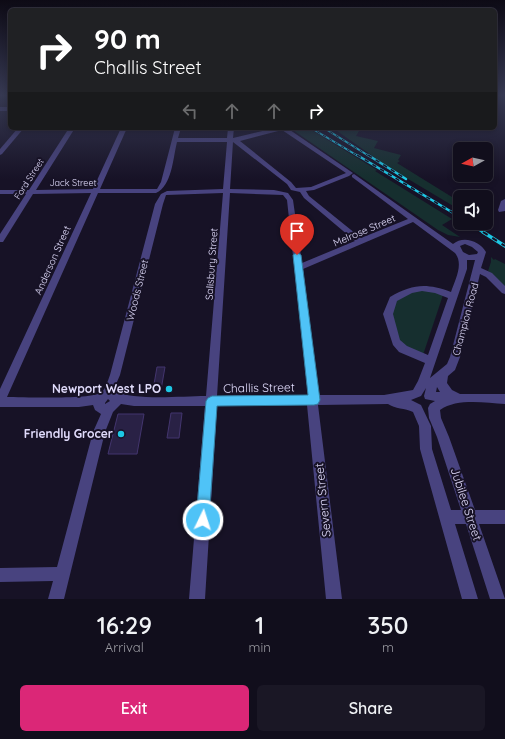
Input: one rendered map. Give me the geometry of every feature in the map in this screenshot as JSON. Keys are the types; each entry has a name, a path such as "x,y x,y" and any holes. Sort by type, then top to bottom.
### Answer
{"street":[{"path":"0,153 19,130"},
{"name":"Ford Street","path":"0,240 71,130"},
{"name":"Anderson Street","path":"0,402 123,130"},
{"name":"Woods Street","path":"56,599 178,130"},
{"name":"Salisbury Street","path":"197,599 227,192 233,140 231,130"},
{"path":"175,140 233,140 274,130"},
{"path":"285,130 340,167 348,176 360,182 426,227 459,253 471,258 480,256 482,251 478,247 470,243 445,237 426,227"},
{"path":"233,140 289,191"},
{"name":"Jack Street","path":"0,192 302,191 348,176"},
{"name":"Severn Street","path":"289,191 334,599"},
{"path":"302,191 308,199 361,242"},
{"path":"502,210 505,201"},
{"name":"Melrose Street","path":"298,268 414,219"},
{"path":"459,253 456,248 457,244 464,242"},
{"name":"Champion Road","path":"415,394 423,383 463,267 464,260 459,253"},
{"name":"Champion Road","path":"429,396 433,382 451,367 455,357 480,256"},
{"path":"477,270 489,275 505,291"},
{"path":"431,361 403,348 396,342 388,319 388,310 393,299 421,287 438,290 452,296"},
{"path":"443,374 440,381 442,386 450,394 461,399"},
{"path":"461,399 443,403 434,408 431,412 426,413 416,409 412,401 415,394 423,393 429,396 461,399 505,399"},
{"name":"Challis Street","path":"384,400 415,394"},
{"path":"429,396 434,402 434,408"},
{"name":"Challis Street","path":"0,402 384,400 407,404 416,409"},
{"name":"Jubilee Street","path":"434,408 436,421 498,599"},
{"name":"Jubilee Street","path":"416,409 425,423 426,449 470,599"},
{"path":"446,517 505,517"},
{"path":"0,575 62,574"}],"green space":[{"path":"293,130 311,130 377,170 375,171 452,219 442,225 460,237 448,235 438,230"},
{"path":"336,130 359,131 356,136 378,141 374,148 401,155 398,160 400,161 397,163 453,198 453,206 388,167"},
{"path":"491,257 494,260 495,259 505,264 505,287 488,271"},
{"path":"425,289 443,295 423,355 400,345 391,308 393,304 406,295"}],"building":[{"path":"157,367 165,367 161,390 153,390"},
{"path":"171,413 182,413 179,438 167,438"},
{"path":"118,414 144,414 137,454 108,454"}],"railway":[{"path":"314,130 358,156"},
{"path":"327,130 369,156"},
{"path":"357,155 453,213"},
{"path":"368,155 406,179"},
{"path":"480,230 484,233"},
{"path":"483,232 505,246"}],"place":[{"name":"Newport West LPO","path":"169,389"},
{"name":"Friendly Grocer","path":"121,434"}],"route":[{"path":"203,520 210,411 212,401 314,400 297,255"}]}
